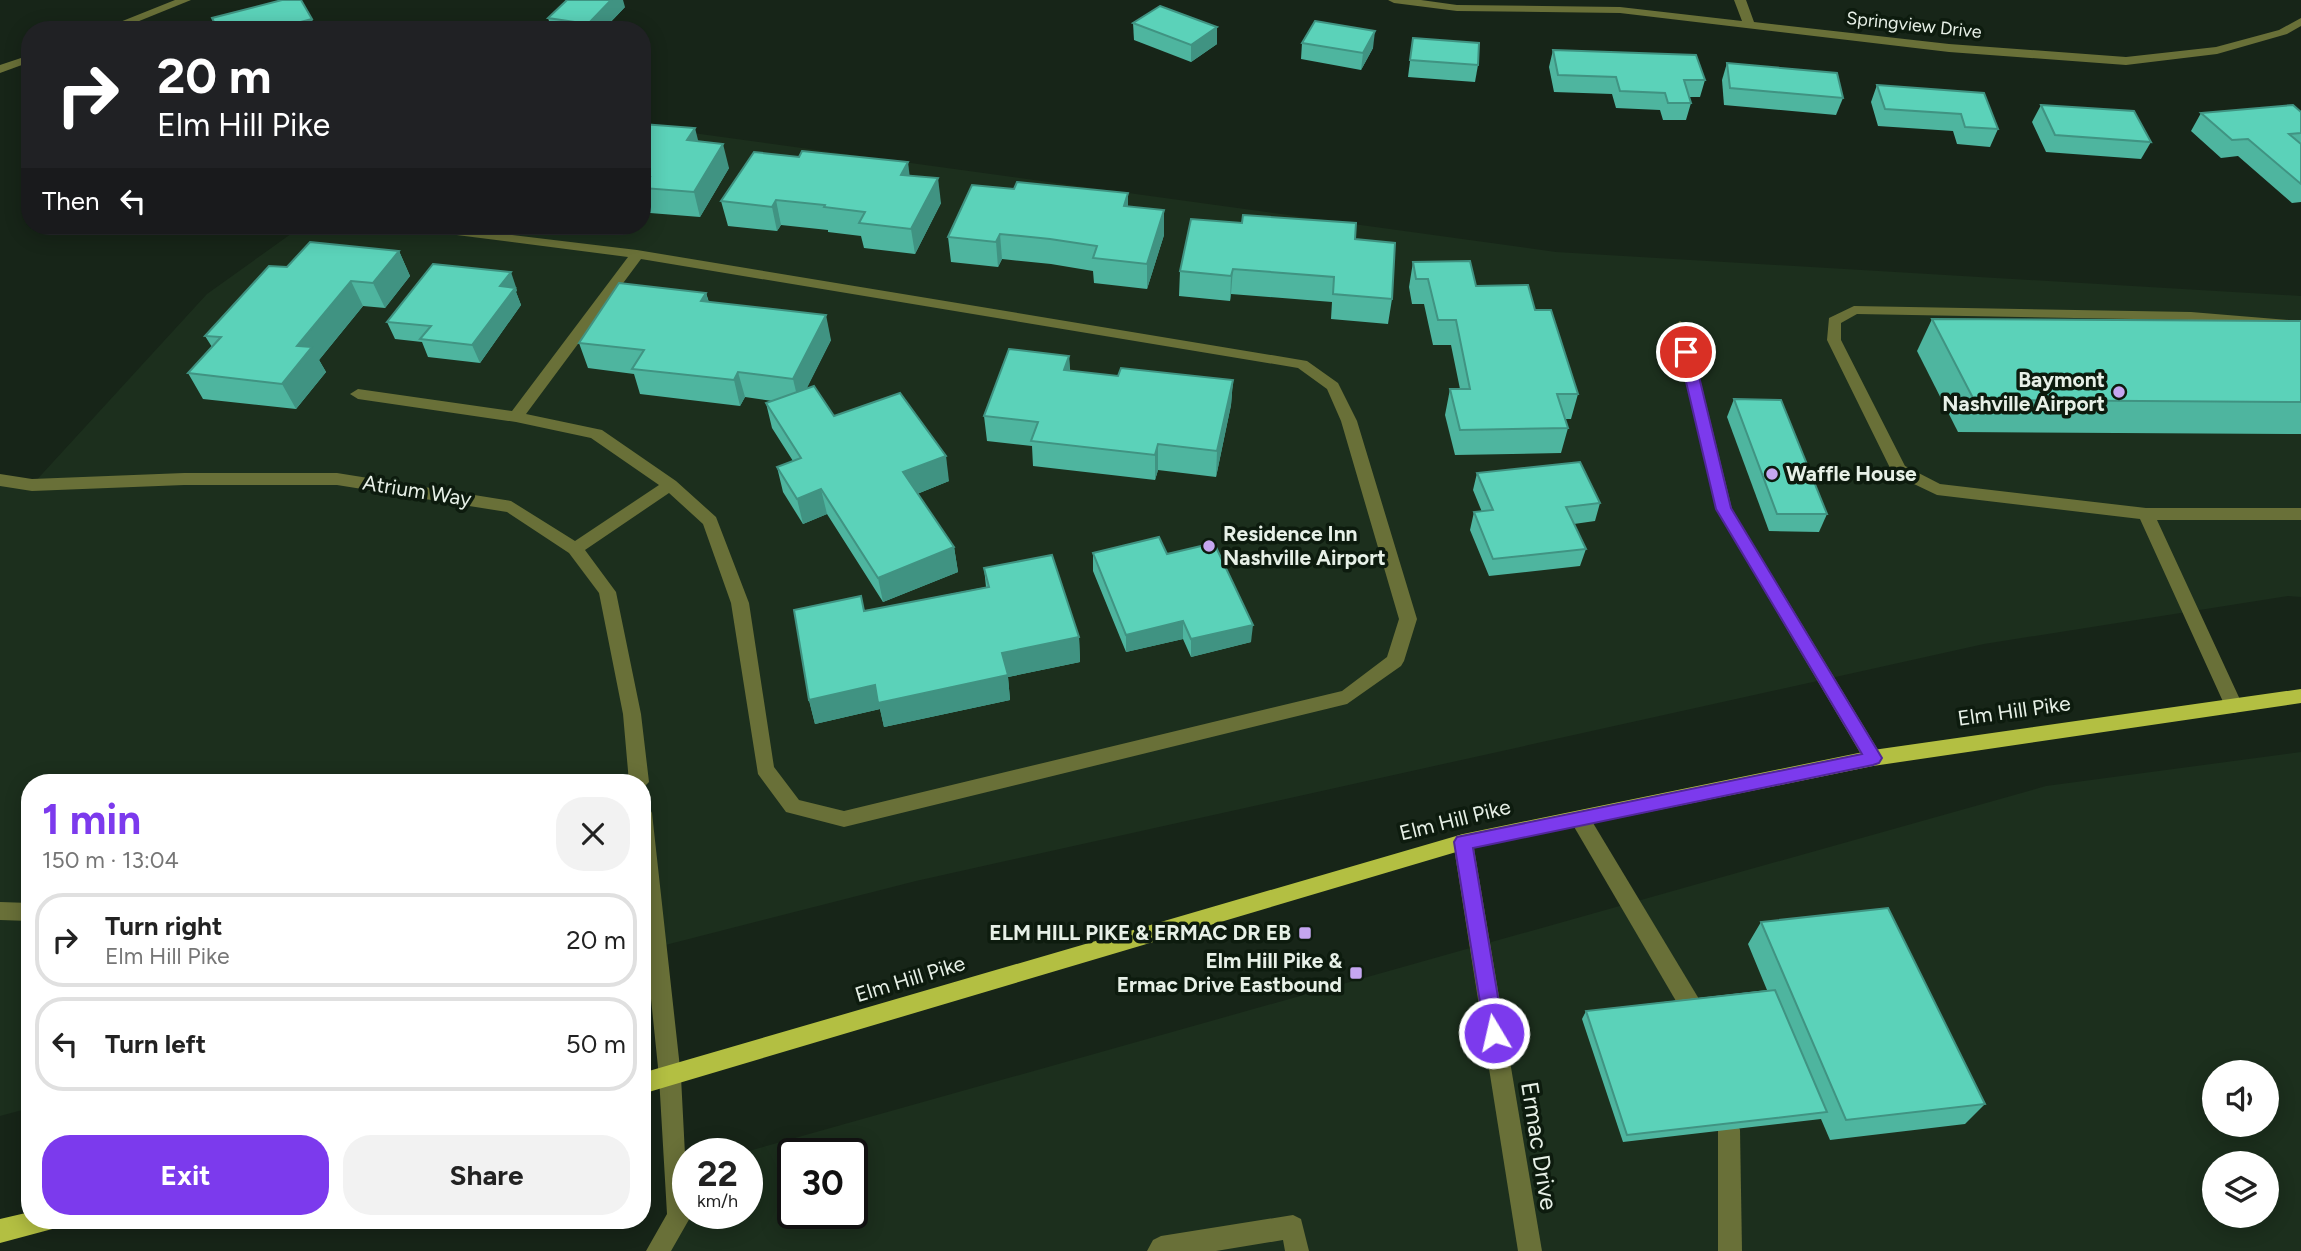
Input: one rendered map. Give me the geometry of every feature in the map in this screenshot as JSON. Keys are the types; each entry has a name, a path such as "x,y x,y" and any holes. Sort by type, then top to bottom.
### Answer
{"main road":[{"name":"Elm Hill Pike","path":"651,1082 1463,842 1873,758 2301,696"},
{"path":"0,1231 21,1226"}],"street":[{"path":"130,21 185,0"},
{"name":"Springview Drive","path":"1394,0 1457,8 1620,10 1949,48 2126,61 2217,50 2283,32 2301,22"},
{"path":"1740,0 1749,23"},
{"path":"0,69 21,61"},
{"path":"358,394 516,417 596,434 670,485 710,521 740,603 765,769 793,806 844,819 1347,697 1395,661 1408,619 1349,421 1333,386 1303,364 637,254 488,235"},
{"path":"516,417 637,254"},
{"path":"2301,326 2191,316 1854,310 1834,321 1834,340 1899,470 1937,489 2146,514 2301,514"},
{"path":"1680,326 1724,509 1873,758"},
{"name":"Atrium Way","path":"0,480 32,485 184,479 337,479 511,507 575,549 607,592 632,714 638,774"},
{"path":"575,549 670,485"},
{"path":"2146,514 2234,706"},
{"path":"1580,819 1691,1006"},
{"name":"Ermac Drive","path":"1463,842 1530,1251"},
{"path":"651,898 670,1077 679,1216 658,1251"},
{"path":"0,911 21,912"},
{"path":"1729,1130 1730,1251"},
{"path":"1159,1251 1161,1248 1293,1227 1297,1251"}],"shaded area":[{"path":"651,127 1556,252 2301,296 2301,597 2288,596 1984,644 916,881 651,949 651,774 21,774 21,1110 0,1116 0,480 32,485 207,294 289,235 651,235"},
{"path":"2301,752 2301,1251 658,1251 672,1228 763,1229 763,1147 777,1143 777,1229 868,1229 868,1138 795,1138 2046,786"}],"building":[{"path":"282,0 301,0 312,19 214,21 212,18"},
{"path":"567,0 611,0 591,21 548,18"},
{"path":"1160,6 1217,27 1191,45 1133,23"},
{"path":"1315,21 1375,31 1363,53 1302,43"},
{"path":"1413,38 1479,43 1478,65 1410,60"},
{"path":"1553,50 1696,55 1705,80 1684,80 1691,103 1668,103 1665,93 1620,91 1616,77 1558,75"},
{"path":"1727,63 1837,73 1843,98 1730,88"},
{"path":"1877,85 1984,93 1998,129 1965,127 1961,114 1885,109"},
{"path":"2041,105 2134,111 2151,142 2055,135"},
{"path":"2293,105 2301,112 2301,133 2289,134 2301,144 2301,184 2248,139 2232,140 2201,113"},
{"path":"651,125 695,128 687,140 723,144 694,192 651,189"},
{"path":"802,151 908,162 901,175 938,178 911,229 859,223 865,212 824,207 825,205 776,200 772,207 721,201 754,152 799,157"},
{"path":"1017,182 1128,193 1124,206 1164,210 1147,264 1093,258 1097,246 1050,239 1000,234 996,242 948,237 972,185 1014,189"},
{"path":"1243,215 1356,223 1355,239 1395,243 1392,299 1333,294 1334,277 1233,269 1231,276 1180,271 1191,219 1242,223"},
{"path":"310,242 399,251 373,283 351,281 297,346 312,347 282,384 188,373 221,337 205,336 269,266 287,267"},
{"path":"1470,261 1476,286 1528,285 1535,310 1551,310 1578,394 1557,394 1568,428 1460,430 1450,389 1470,389 1456,320 1438,320 1428,279 1416,279 1413,262"},
{"path":"433,264 511,272 500,286 515,288 472,345 420,339 431,326 387,322"},
{"path":"619,283 706,293 701,301 826,315 793,379 738,372 734,380 632,369 644,350 579,343"},
{"path":"1932,319 2301,321 2301,402 1974,400"},
{"path":"1009,349 1069,356 1064,370 1118,376 1121,368 1233,380 1217,451 1158,444 1155,455 1031,441 1038,422 984,416"},
{"path":"814,386 834,416 900,393 946,456 903,472 954,547 878,578 821,489 797,499 777,467 801,458 766,403"},
{"path":"1734,399 1781,400 1827,514 1777,514"},
{"path":"1580,462 1600,503 1566,507 1586,549 1493,559 1474,512 1493,510 1477,473"},
{"path":"1159,537 1167,554 1214,543 1253,625 1191,639 1183,621 1126,635 1093,553"},
{"path":"1052,555 1079,637 1002,653 1008,675 878,703 875,685 809,700 794,610 861,596 864,611 989,587 984,568"},
{"path":"1888,908 1985,1104 1846,1120 1761,922"},
{"path":"1775,990 1827,1112 1627,1135 1586,1011"}],"place":[{"name":"Baymont Nashville Airport","path":"2119,392"},
{"name":"Waffle House","path":"1772,474"},
{"name":"Residence Inn Nashville Airport","path":"1209,546"},
{"name":"ELM HILL PIKE & ERMAC DR EB","path":"1305,933"},
{"name":"Elm Hill Pike & Ermac Drive Eastbound","path":"1356,973"}],"route":[{"path":"1494,1033 1463,842 1873,758 1724,509 1686,352"}]}
